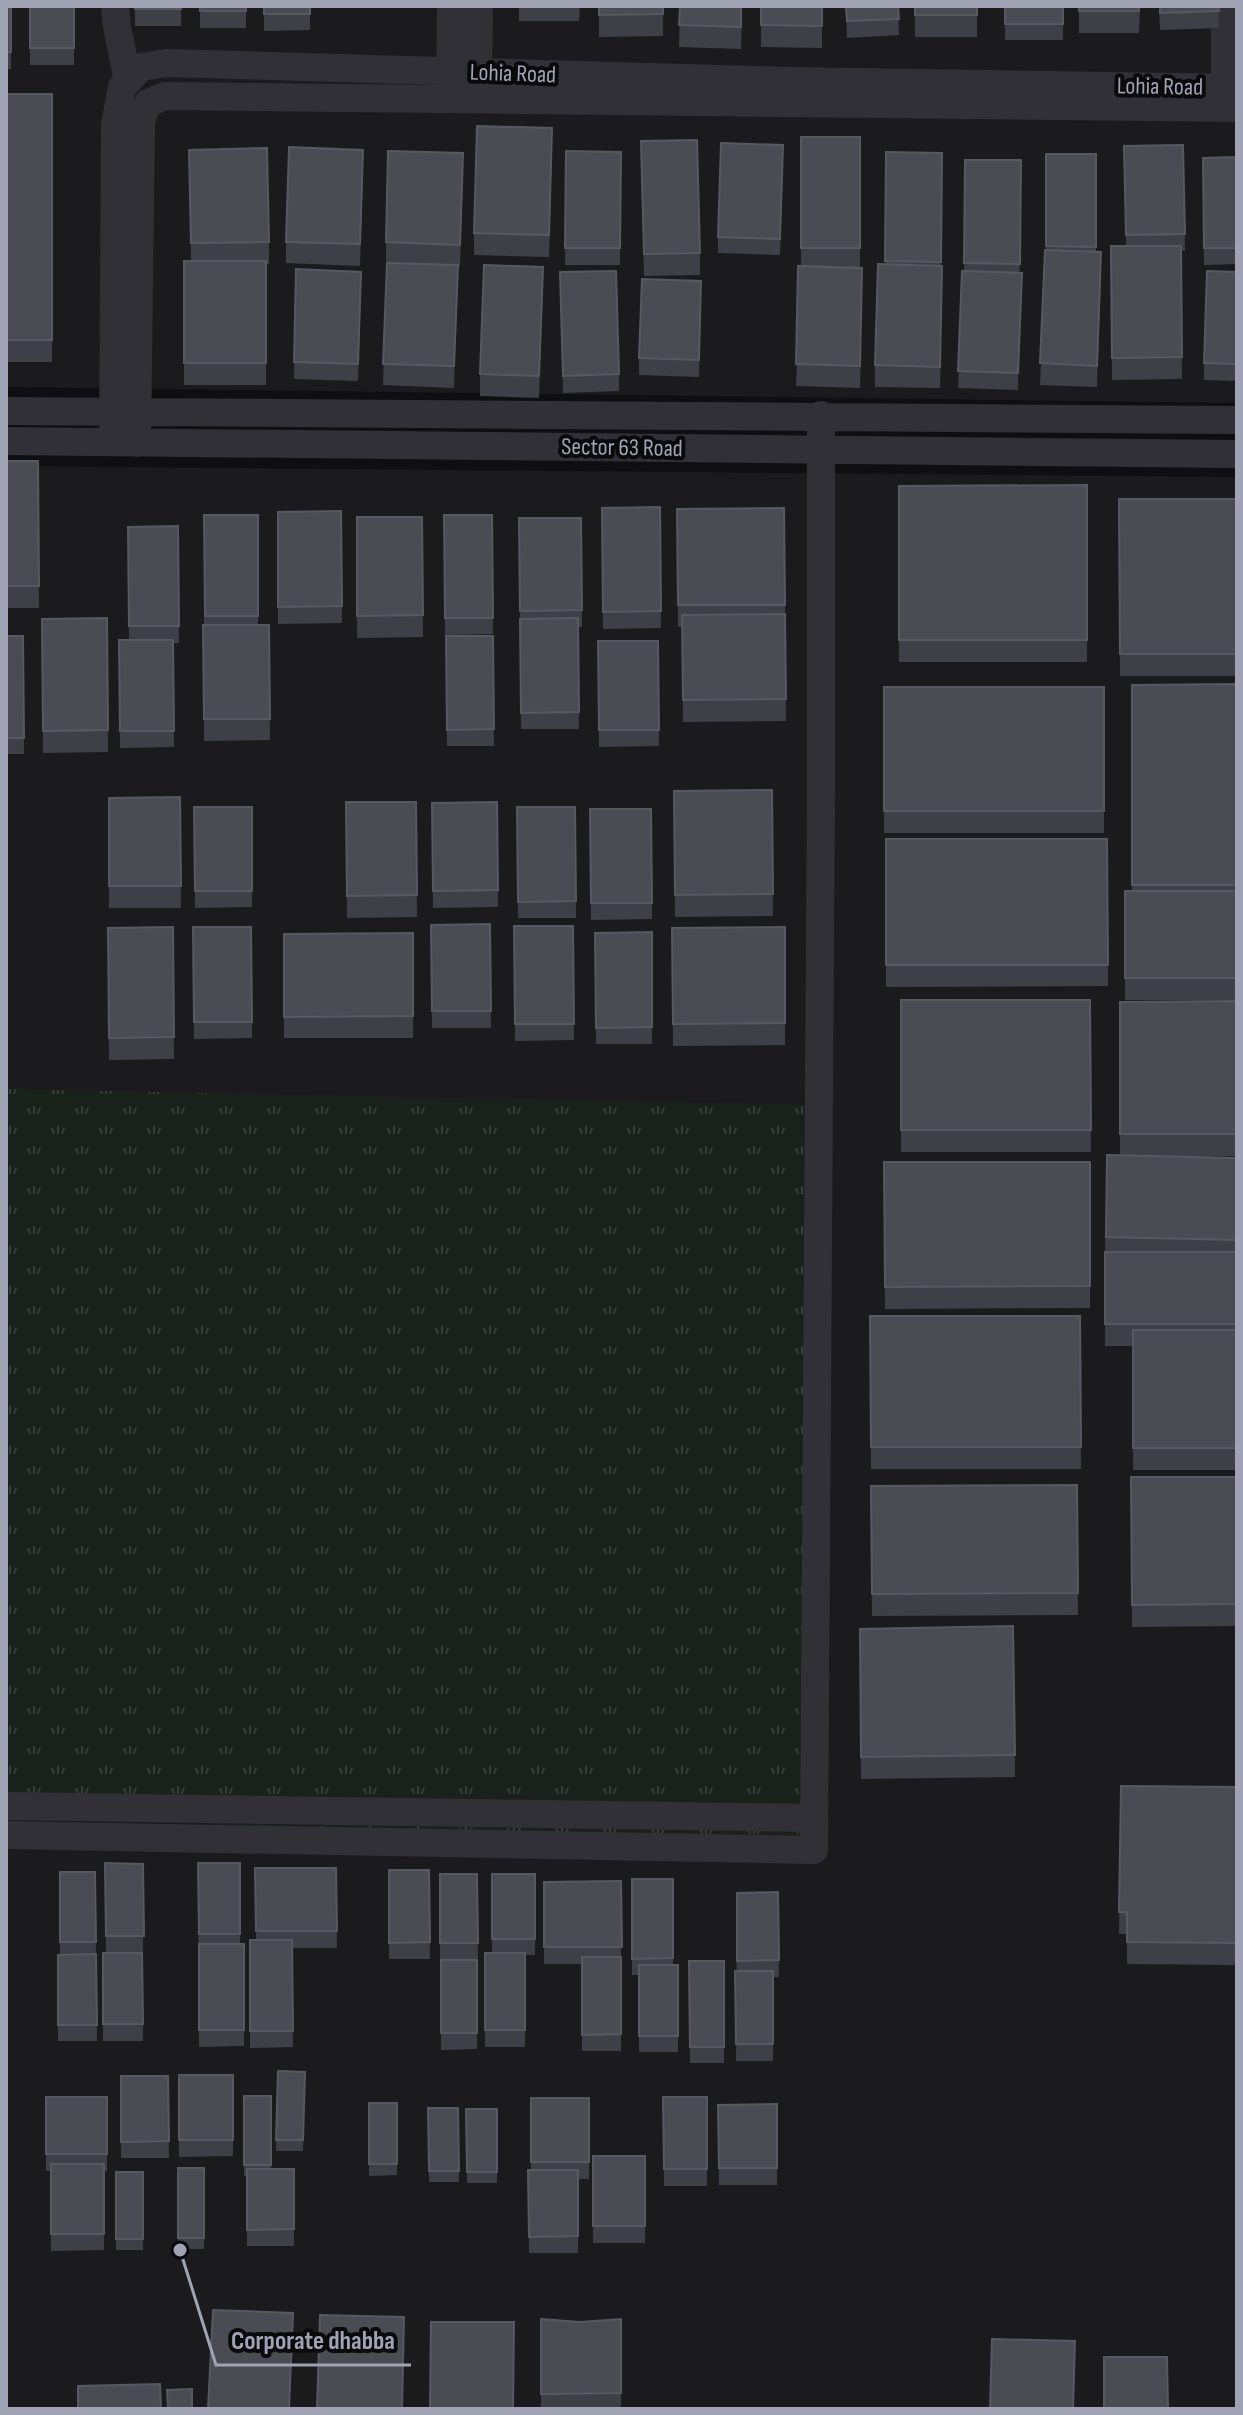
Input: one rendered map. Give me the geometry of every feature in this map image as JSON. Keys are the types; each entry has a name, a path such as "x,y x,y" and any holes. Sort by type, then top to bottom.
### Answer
{"street":[{"path":"115,6 128,81 122,87 115,125 125,442"},
{"path":"451,6 464,85"},
{"path":"464,85 479,6"},
{"path":"1225,6 1233,94"},
{"name":"Lohia Road","path":"128,81 141,67 166,63 464,85"},
{"name":"Lohia Road","path":"125,411 141,121 148,103 165,96 464,85 789,81 1233,94"},
{"name":"Sector 63 Road","path":"6,411 1237,420"},
{"path":"6,1835 814,1850 821,415"},
{"name":"Sector 63 Road","path":"6,441 1237,454"},
{"path":"6,1806 814,1818"}],"shaded area":[{"path":"6,6 1237,6 1237,403 6,387"},
{"path":"6,466 1237,477 1237,2409 6,2409"}],"green space":[{"path":"6,1089 819,1105 814,1850 6,1815"}],"building":[{"path":"6,6 11,6 11,52 6,52"},
{"path":"30,6 74,6 74,48 30,48"},
{"path":"135,6 181,6 181,9 135,9"},
{"path":"200,6 246,6 246,11 200,11"},
{"path":"264,6 310,6 310,14 264,14"},
{"path":"599,6 663,6 663,14 599,15"},
{"path":"680,6 741,6 741,27 679,25"},
{"path":"761,6 822,6 822,26 761,25"},
{"path":"846,6 898,6 899,19 847,21"},
{"path":"915,6 977,6 977,15 915,15"},
{"path":"1005,6 1063,6 1063,24 1005,24"},
{"path":"1079,6 1139,6 1139,11 1079,11"},
{"path":"1160,6 1218,6 1219,11 1160,13"},
{"path":"6,94 52,94 52,340 6,340"},
{"path":"477,126 552,128 549,235 474,233"},
{"path":"801,137 860,137 860,248 801,248"},
{"path":"697,140 700,253 644,254 641,141"},
{"path":"721,143 783,145 780,239 718,237"},
{"path":"1183,145 1185,234 1126,235 1124,146"},
{"path":"289,147 363,150 360,244 286,242"},
{"path":"267,148 269,242 191,243 189,150"},
{"path":"388,151 463,153 460,245 386,242"},
{"path":"566,151 621,152 620,248 565,248"},
{"path":"886,152 942,153 941,262 885,261"},
{"path":"1046,154 1096,154 1096,247 1046,246"},
{"path":"1237,157 1237,248 1204,248 1203,158"},
{"path":"965,160 1021,160 1020,264 964,263"},
{"path":"1111,246 1181,246 1182,357 1112,358"},
{"path":"1045,250 1101,252 1097,366 1040,363"},
{"path":"184,261 266,261 266,363 184,363"},
{"path":"387,263 458,265 454,366 383,364"},
{"path":"878,264 942,266 940,367 875,365"},
{"path":"484,265 543,267 539,376 480,374"},
{"path":"798,266 862,268 860,366 796,364"},
{"path":"296,269 361,272 358,364 294,362"},
{"path":"616,271 619,374 563,376 560,272"},
{"path":"962,271 1022,273 1018,373 958,371"},
{"path":"1207,271 1237,272 1237,364 1204,363"},
{"path":"642,279 701,281 699,360 639,358"},
{"path":"6,461 38,461 39,586 6,586"},
{"path":"1087,485 1087,640 899,640 899,486"},
{"path":"1119,499 1237,499 1237,654 1120,654"},
{"path":"660,507 661,611 603,612 602,508"},
{"path":"784,508 785,605 678,605 677,509"},
{"path":"341,511 342,606 278,607 278,512"},
{"path":"204,515 258,515 258,616 205,616"},
{"path":"444,515 492,515 493,618 445,618"},
{"path":"357,517 422,517 423,615 357,616"},
{"path":"519,518 581,518 582,610 520,611"},
{"path":"178,526 179,626 129,626 128,527"},
{"path":"785,614 786,699 683,700 682,615"},
{"path":"107,618 108,730 43,731 42,619"},
{"path":"578,618 579,712 521,713 520,619"},
{"path":"203,625 269,625 270,719 204,719"},
{"path":"6,636 23,636 24,738 6,738"},
{"path":"446,636 493,636 494,729 447,730"},
{"path":"119,640 173,640 174,731 120,731"},
{"path":"598,641 658,641 659,730 599,730"},
{"path":"1237,684 1237,885 1132,885 1132,685"},
{"path":"884,687 1104,687 1104,811 884,811"},
{"path":"772,790 773,894 675,895 674,791"},
{"path":"180,797 181,886 109,886 109,798"},
{"path":"346,802 416,802 417,895 347,896"},
{"path":"497,802 498,890 433,891 432,803"},
{"path":"194,807 252,807 252,891 195,891"},
{"path":"517,807 575,807 576,901 518,902"},
{"path":"590,809 651,809 652,903 591,903"},
{"path":"886,839 1107,839 1108,965 886,965"},
{"path":"1125,891 1237,891 1237,978 1125,978"},
{"path":"490,924 491,1011 432,1011 431,925"},
{"path":"514,926 573,926 574,1024 515,1024"},
{"path":"173,927 174,1037 109,1038 108,928"},
{"path":"193,927 251,927 252,1022 194,1022"},
{"path":"785,927 785,1023 673,1024 672,928"},
{"path":"652,932 652,1027 596,1028 595,933"},
{"path":"413,933 413,1016 284,1017 284,934"},
{"path":"901,1000 1090,1000 1091,1130 901,1130"},
{"path":"1237,1001 1237,1134 1120,1134 1120,1002"},
{"path":"1107,1155 1237,1158 1237,1240 1106,1237"},
{"path":"884,1162 1090,1162 1090,1286 885,1287"},
{"path":"1105,1252 1237,1252 1237,1324 1105,1324"},
{"path":"870,1316 1080,1316 1081,1447 871,1447"},
{"path":"1133,1330 1237,1330 1237,1448 1133,1448"},
{"path":"1131,1477 1237,1477 1237,1604 1132,1605"},
{"path":"1077,1485 1078,1593 872,1594 871,1486"},
{"path":"1013,1626 1015,1755 861,1757 860,1629"},
{"path":"1121,1786 1237,1787 1237,1943 1127,1942 1127,1912 1119,1912"},
{"path":"105,1863 143,1864 144,1936 106,1936"},
{"path":"198,1863 240,1863 240,1934 199,1934"},
{"path":"255,1868 336,1868 337,1931 256,1931"},
{"path":"389,1870 429,1870 430,1942 389,1943"},
{"path":"60,1872 95,1872 96,1942 60,1942"},
{"path":"440,1874 477,1874 478,1943 440,1943"},
{"path":"492,1874 535,1874 535,1939 492,1939"},
{"path":"632,1879 673,1879 673,1958 632,1959"},
{"path":"621,1881 622,1947 544,1947 544,1882"},
{"path":"778,1892 779,1960 737,1961 737,1893"},
{"path":"250,1940 292,1940 293,2031 250,2031"},
{"path":"199,1944 244,1944 244,2030 199,2030"},
{"path":"103,1953 142,1953 143,2024 103,2024"},
{"path":"485,1953 525,1953 525,2030 485,2030"},
{"path":"96,1954 97,2025 58,2025 58,1955"},
{"path":"582,1957 621,1957 621,2034 582,2035"},
{"path":"441,1960 477,1960 477,2033 441,2033"},
{"path":"689,1961 724,1961 724,2047 690,2047"},
{"path":"639,1965 678,1965 678,2036 639,2036"},
{"path":"735,1971 773,1971 773,2044 736,2044"},
{"path":"278,2071 305,2072 303,2140 276,2140"},
{"path":"179,2075 233,2075 233,2140 179,2140"},
{"path":"121,2076 168,2076 169,2141 121,2142"},
{"path":"244,2096 271,2096 271,2165 244,2165"},
{"path":"46,2097 107,2097 107,2154 46,2154"},
{"path":"663,2097 707,2097 707,2169 664,2169"},
{"path":"531,2098 589,2098 589,2162 531,2162"},
{"path":"369,2103 397,2103 397,2164 369,2164"},
{"path":"777,2104 777,2168 719,2168 718,2105"},
{"path":"428,2108 458,2108 459,2171 429,2171"},
{"path":"466,2109 497,2109 497,2172 467,2172"},
{"path":"593,2156 645,2156 645,2226 593,2226"},
{"path":"51,2164 104,2164 104,2234 51,2234"},
{"path":"178,2168 204,2168 204,2238 178,2238"},
{"path":"247,2169 294,2169 294,2229 247,2230"},
{"path":"528,2170 578,2170 578,2236 529,2237"},
{"path":"116,2172 143,2172 143,2239 116,2239"},
{"path":"213,2310 293,2313 289,2409 208,2409"},
{"path":"320,2315 404,2317 402,2409 317,2409"},
{"path":"541,2319 580,2322 621,2319 621,2393 541,2394"},
{"path":"431,2322 514,2322 513,2409 430,2409"},
{"path":"992,2339 1075,2341 1073,2409 990,2409"},
{"path":"1104,2357 1167,2357 1168,2409 1104,2409"},
{"path":"160,2384 161,2409 78,2409 78,2386"},
{"path":"192,2389 192,2409 168,2409 167,2390"}],"place":[{"name":"Corporate dhabba","path":"180,2250"}]}
